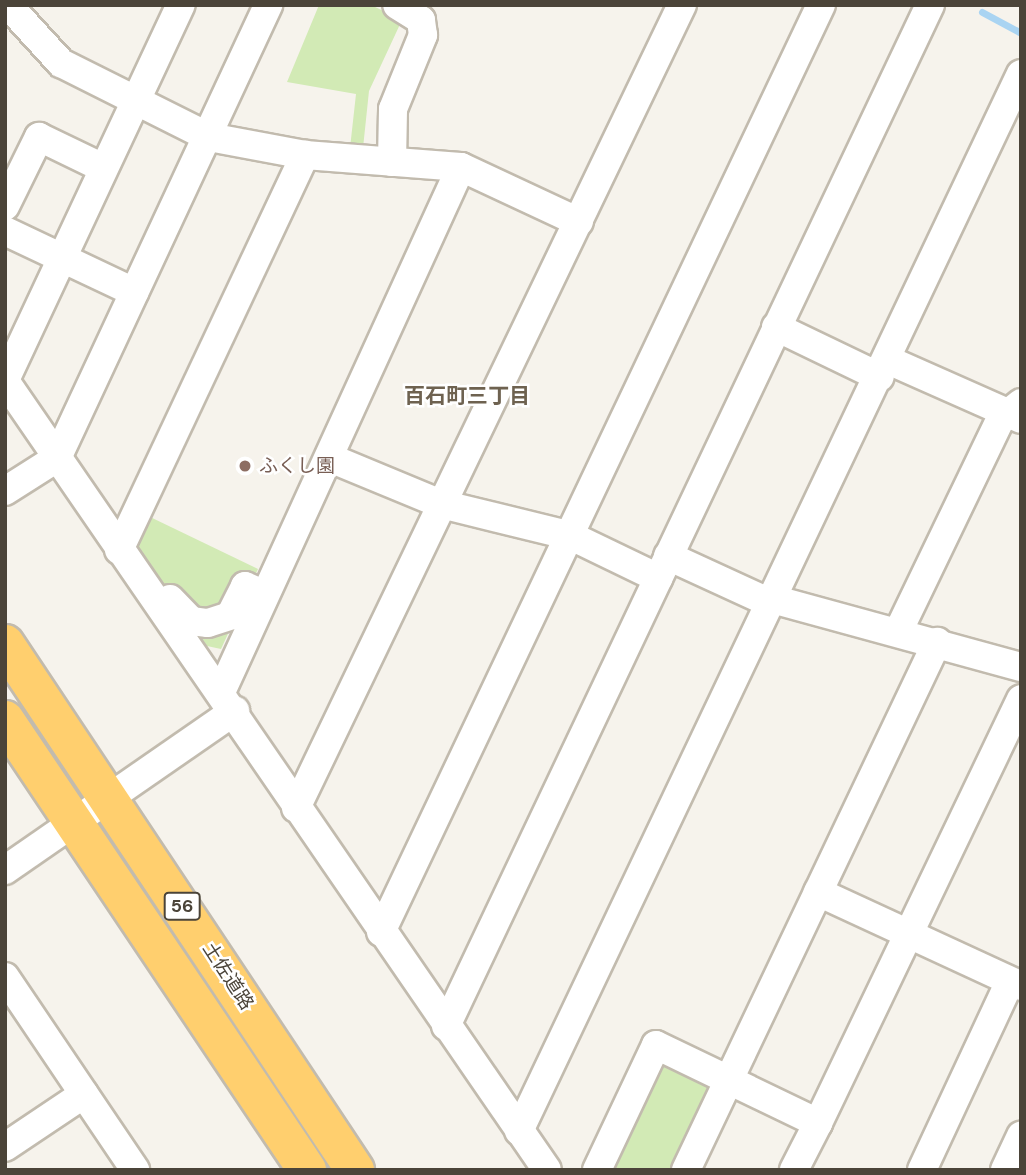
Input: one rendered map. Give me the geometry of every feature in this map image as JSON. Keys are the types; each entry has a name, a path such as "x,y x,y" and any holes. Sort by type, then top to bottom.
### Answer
{"highway":[{"name":"土佐道路","path":"5,644 112,799 355,1170"},
{"name":"56","path":"5,720 307,1170"}],"street":[{"path":"181,5 5,381 120,550 229,700 296,807 547,1170"},
{"path":"5,491 57,458 209,137 268,5"},
{"path":"392,162 393,109 423,35 421,20 397,5"},
{"path":"296,807 682,5"},
{"path":"381,932 821,5"},
{"path":"446,1026 930,5"},
{"path":"18,15 61,63 209,137 305,155 461,167 496,178 579,222"},
{"path":"519,1130 884,368 1021,74"},
{"path":"5,206 38,136 103,168"},
{"path":"120,550 305,155"},
{"path":"5,870 112,799 229,700 330,458 461,167"},
{"path":"5,232 134,292"},
{"path":"776,327 884,368 1017,412"},
{"path":"898,632 1000,420 1017,412"},
{"path":"330,458 441,504 570,536 771,601 1018,659"},
{"path":"145,532 141,561 179,612 208,623 244,605"},
{"path":"686,1170 937,642"},
{"path":"794,1170 1021,699"},
{"path":"818,892 1016,983 922,1170"},
{"path":"5,977 135,1170"},
{"path":"597,1170 656,1045 818,1123"},
{"path":"5,1147 84,1094"},
{"path":"1005,1170 1021,1136"},
{"path":"5,1156 14,1170"}],"green space":[{"path":"319,5 371,5 402,20 369,91 363,148 350,148 356,94 287,82"},
{"path":"146,515 258,569 221,649 207,646 136,555 133,540"},
{"path":"660,1059 720,1085 677,1170 608,1170"}],"waterway":[{"path":"982,12 1021,33"}],"place":[{"name":"ふくし園","path":"245,466"}],"district":[{"name":"百石町三丁目","path":"467,396"}]}
